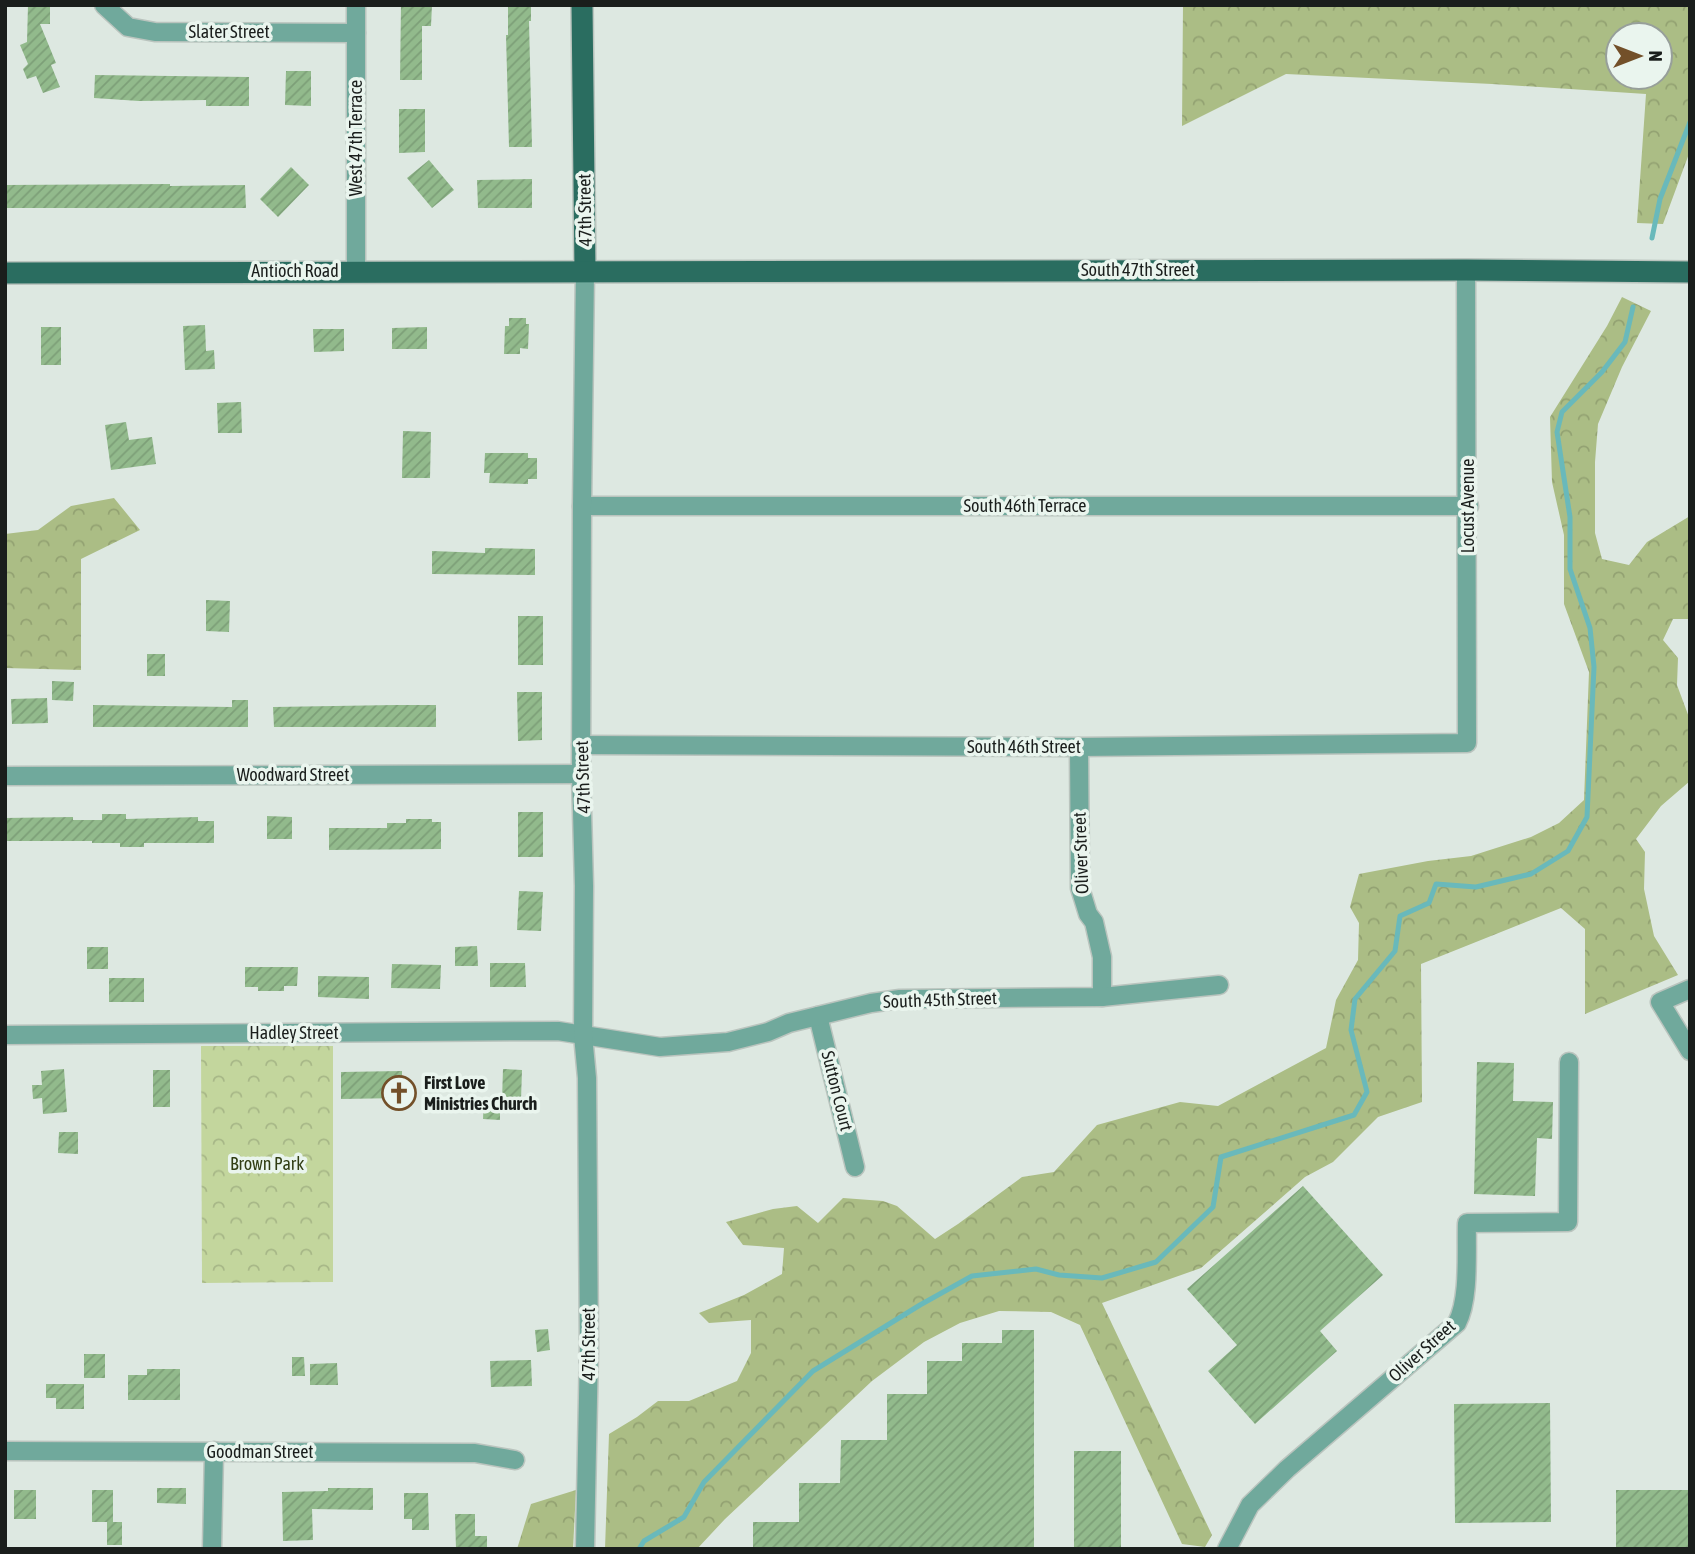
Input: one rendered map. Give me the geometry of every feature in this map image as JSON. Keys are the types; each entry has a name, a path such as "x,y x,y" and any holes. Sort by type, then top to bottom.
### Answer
{"main road":[{"name":"47th Street","path":"582,5 585,271"},
{"name":"South 47th Street","path":"585,271 1690,272"},
{"name":"Antioch Road","path":"5,272 585,271"}],"street":[{"name":"West 47th Terrace","path":"356,5 356,271"},
{"name":"Slater Street","path":"106,8 128,27 155,32 356,33"},
{"name":"Locust Avenue","path":"1466,270 1468,743"},
{"name":"47th Street","path":"585,271 581,745 589,1348 585,1549"},
{"name":"South 46th Terrace","path":"582,506 1469,506"},
{"name":"South 46th Street","path":"581,745 1079,747 1468,743"},
{"name":"Oliver Street","path":"1079,747 1080,888 1088,914 1094,922 1102,957 1102,997"},
{"name":"Woodward Street","path":"5,776 581,774"},
{"name":"South 45th Street","path":"583,1035 660,1047 728,1042 818,1016 900,999 1102,997 1219,985"},
{"path":"1690,989 1660,1002 1690,1051"},
{"name":"Sutton Court","path":"818,1016 855,1167"},
{"name":"Hadley Street","path":"5,1035 558,1031 583,1035"},
{"name":"Oliver Street","path":"1227,1549 1250,1505 1287,1469 1457,1323 1463,1304 1467,1223 1568,1222 1569,1062"},
{"name":"Goodman Street","path":"5,1451 475,1453 515,1460"},
{"path":"212,1549 214,1451"}],"green space":[{"path":"1183,5 1690,5 1690,151 1663,224 1637,223 1646,94 1286,74 1182,126"},
{"path":"1622,297 1651,311 1622,367 1598,424 1595,533 1602,559 1629,565 1647,542 1690,516 1690,619 1673,619 1663,640 1678,658 1677,685 1690,720 1690,781 1661,806 1636,839 1645,852 1644,889 1654,936 1678,975 1585,1014 1585,929 1561,908 1421,964 1422,1102 1378,1117 1333,1162 1305,1177 1201,1268 1102,1303 1212,1535 1205,1547 1182,1544 1080,1325 1051,1312 999,1311 960,1323 924,1342 872,1381 725,1519 697,1549 605,1549 609,1434 658,1401 689,1401 737,1381 751,1353 751,1320 709,1323 699,1313 744,1295 782,1274 784,1248 743,1245 726,1222 773,1209 797,1206 818,1223 843,1198 883,1201 897,1206 935,1239 1022,1177 1054,1172 1097,1125 1180,1102 1218,1106 1326,1048 1336,1000 1358,960 1359,923 1350,907 1359,874 1471,856 1531,837 1559,823 1584,800 1589,672 1564,604 1564,535 1552,482 1550,417"},
{"path":"114,498 140,530 81,559 81,670 5,668 5,534 38,530 71,506"},
{"name":"Brown Park","path":"201,1046 333,1046 333,1282 202,1283"},
{"path":"576,1490 573,1549 517,1549 531,1504"}],"building":[{"path":"28,5 50,5 50,24 40,24 56,63 51,65 60,87 43,93 36,76 27,79 23,69 28,64 20,45 27,42"},
{"path":"401,5 432,5 431,26 422,26 422,80 400,80"},
{"path":"508,5 531,5 529,21 532,147 509,147 506,35"},
{"path":"286,71 311,71 311,106 285,105"},
{"path":"95,75 249,77 249,106 206,106 206,100 139,101 94,98"},
{"path":"399,109 425,109 425,152 399,153"},
{"path":"429,160 454,190 432,208 407,178"},
{"path":"291,167 309,185 278,217 260,199"},
{"path":"532,179 532,208 478,208 477,180"},
{"path":"5,185 245,185 246,208 5,208"},
{"path":"509,318 526,318 526,324 529,324 528,349 520,348 520,354 504,354 505,326 509,326"},
{"path":"205,325 206,351 214,350 215,369 185,370 183,326"},
{"path":"41,327 61,327 61,365 41,365"},
{"path":"427,327 427,349 392,349 392,328"},
{"path":"313,329 344,329 344,351 314,352"},
{"path":"241,402 242,433 218,433 217,403"},
{"path":"126,422 129,440 152,437 156,464 111,470 105,425"},
{"path":"403,431 431,432 430,478 402,478"},
{"path":"485,453 528,453 528,458 537,458 537,479 528,479 528,484 489,483 490,473 484,473"},
{"path":"485,548 535,549 535,575 432,574 432,551 485,553"},
{"path":"206,600 230,601 229,632 206,631"},
{"path":"518,616 543,616 543,665 518,665"},
{"path":"147,654 165,654 165,676 147,676"},
{"path":"52,681 74,682 73,701 52,700"},
{"path":"517,692 542,692 542,740 518,741"},
{"path":"47,698 48,723 12,724 11,699"},
{"path":"232,700 248,700 248,727 93,727 93,705 232,707"},
{"path":"436,705 436,727 274,727 273,707"},
{"path":"518,812 543,812 543,857 518,857"},
{"path":"102,814 126,814 126,819 198,817 198,821 214,821 214,843 144,843 144,847 120,847 120,843 92,841 5,841 5,818 73,817 73,820 102,820"},
{"path":"267,816 292,817 292,839 267,839"},
{"path":"406,819 432,819 432,822 441,822 441,849 329,850 329,828 387,828 387,823 406,823"},
{"path":"519,891 543,892 541,931 517,930"},
{"path":"477,946 478,966 455,966 455,947"},
{"path":"87,947 108,947 108,969 87,969"},
{"path":"490,963 525,963 526,987 490,987"},
{"path":"392,964 441,965 440,989 391,988"},
{"path":"245,967 298,967 297,986 284,986 284,991 258,991 258,987 245,987"},
{"path":"318,976 369,977 369,999 318,997"},
{"path":"109,978 144,978 144,1002 109,1002"},
{"path":"1477,1062 1514,1063 1513,1101 1553,1102 1552,1139 1537,1138 1535,1196 1474,1194"},
{"path":"64,1069 67,1112 43,1114 42,1098 33,1099 32,1085 42,1085 41,1071"},
{"path":"503,1069 522,1070 521,1100 502,1100"},
{"path":"153,1070 170,1070 170,1107 153,1107"},
{"name":"First Love Ministries Church","path":"402,1071 402,1098 341,1099 341,1072"},
{"path":"484,1098 500,1099 500,1120 483,1119"},
{"path":"59,1132 78,1132 78,1154 58,1153"},
{"path":"1303,1186 1383,1275 1320,1331 1337,1351 1255,1424 1208,1371 1237,1345 1187,1289"},
{"path":"548,1329 550,1350 537,1352 535,1330"},
{"path":"1002,1330 1034,1330 1034,1549 753,1549 753,1522 799,1522 799,1483 840,1483 841,1440 887,1440 887,1394 927,1394 927,1361 962,1361 962,1343 1002,1343"},
{"path":"84,1354 105,1354 105,1378 84,1378"},
{"path":"292,1357 304,1357 305,1376 292,1376"},
{"path":"531,1360 532,1386 491,1387 490,1361"},
{"path":"337,1363 338,1385 310,1385 310,1364"},
{"path":"147,1369 180,1369 180,1400 128,1400 128,1375 147,1375"},
{"path":"46,1384 84,1384 84,1409 56,1409 56,1398 46,1398"},
{"path":"1550,1403 1551,1522 1455,1523 1454,1404"},
{"path":"1074,1451 1121,1451 1121,1549 1074,1549"},
{"path":"157,1488 186,1488 186,1504 157,1503"},
{"path":"328,1488 373,1488 373,1510 312,1509 313,1540 283,1541 282,1492 328,1491"},
{"path":"14,1490 36,1490 36,1519 14,1519"},
{"path":"92,1490 113,1490 113,1522 122,1522 122,1545 107,1545 107,1522 92,1522"},
{"path":"1616,1490 1690,1490 1690,1549 1616,1549"},
{"path":"404,1493 428,1493 429,1530 412,1530 412,1519 404,1519"},
{"path":"455,1514 475,1514 475,1536 487,1536 487,1549 456,1549"}],"waterway":[{"path":"1652,238 1660,199 1690,122"},
{"path":"639,1549 644,1541 684,1517 704,1482 813,1371 920,1305 972,1276 1036,1269 1059,1275 1102,1278 1156,1262 1213,1207 1221,1157 1354,1115 1367,1092 1351,1030 1355,999 1395,951 1400,916 1429,903 1436,884 1476,887 1531,874 1568,851 1587,817 1594,667 1590,628 1570,569 1570,517 1557,432 1562,412 1602,372 1625,342 1633,307"}],"place":[{"name":"First Love Ministries Church","path":"399,1093"}]}
